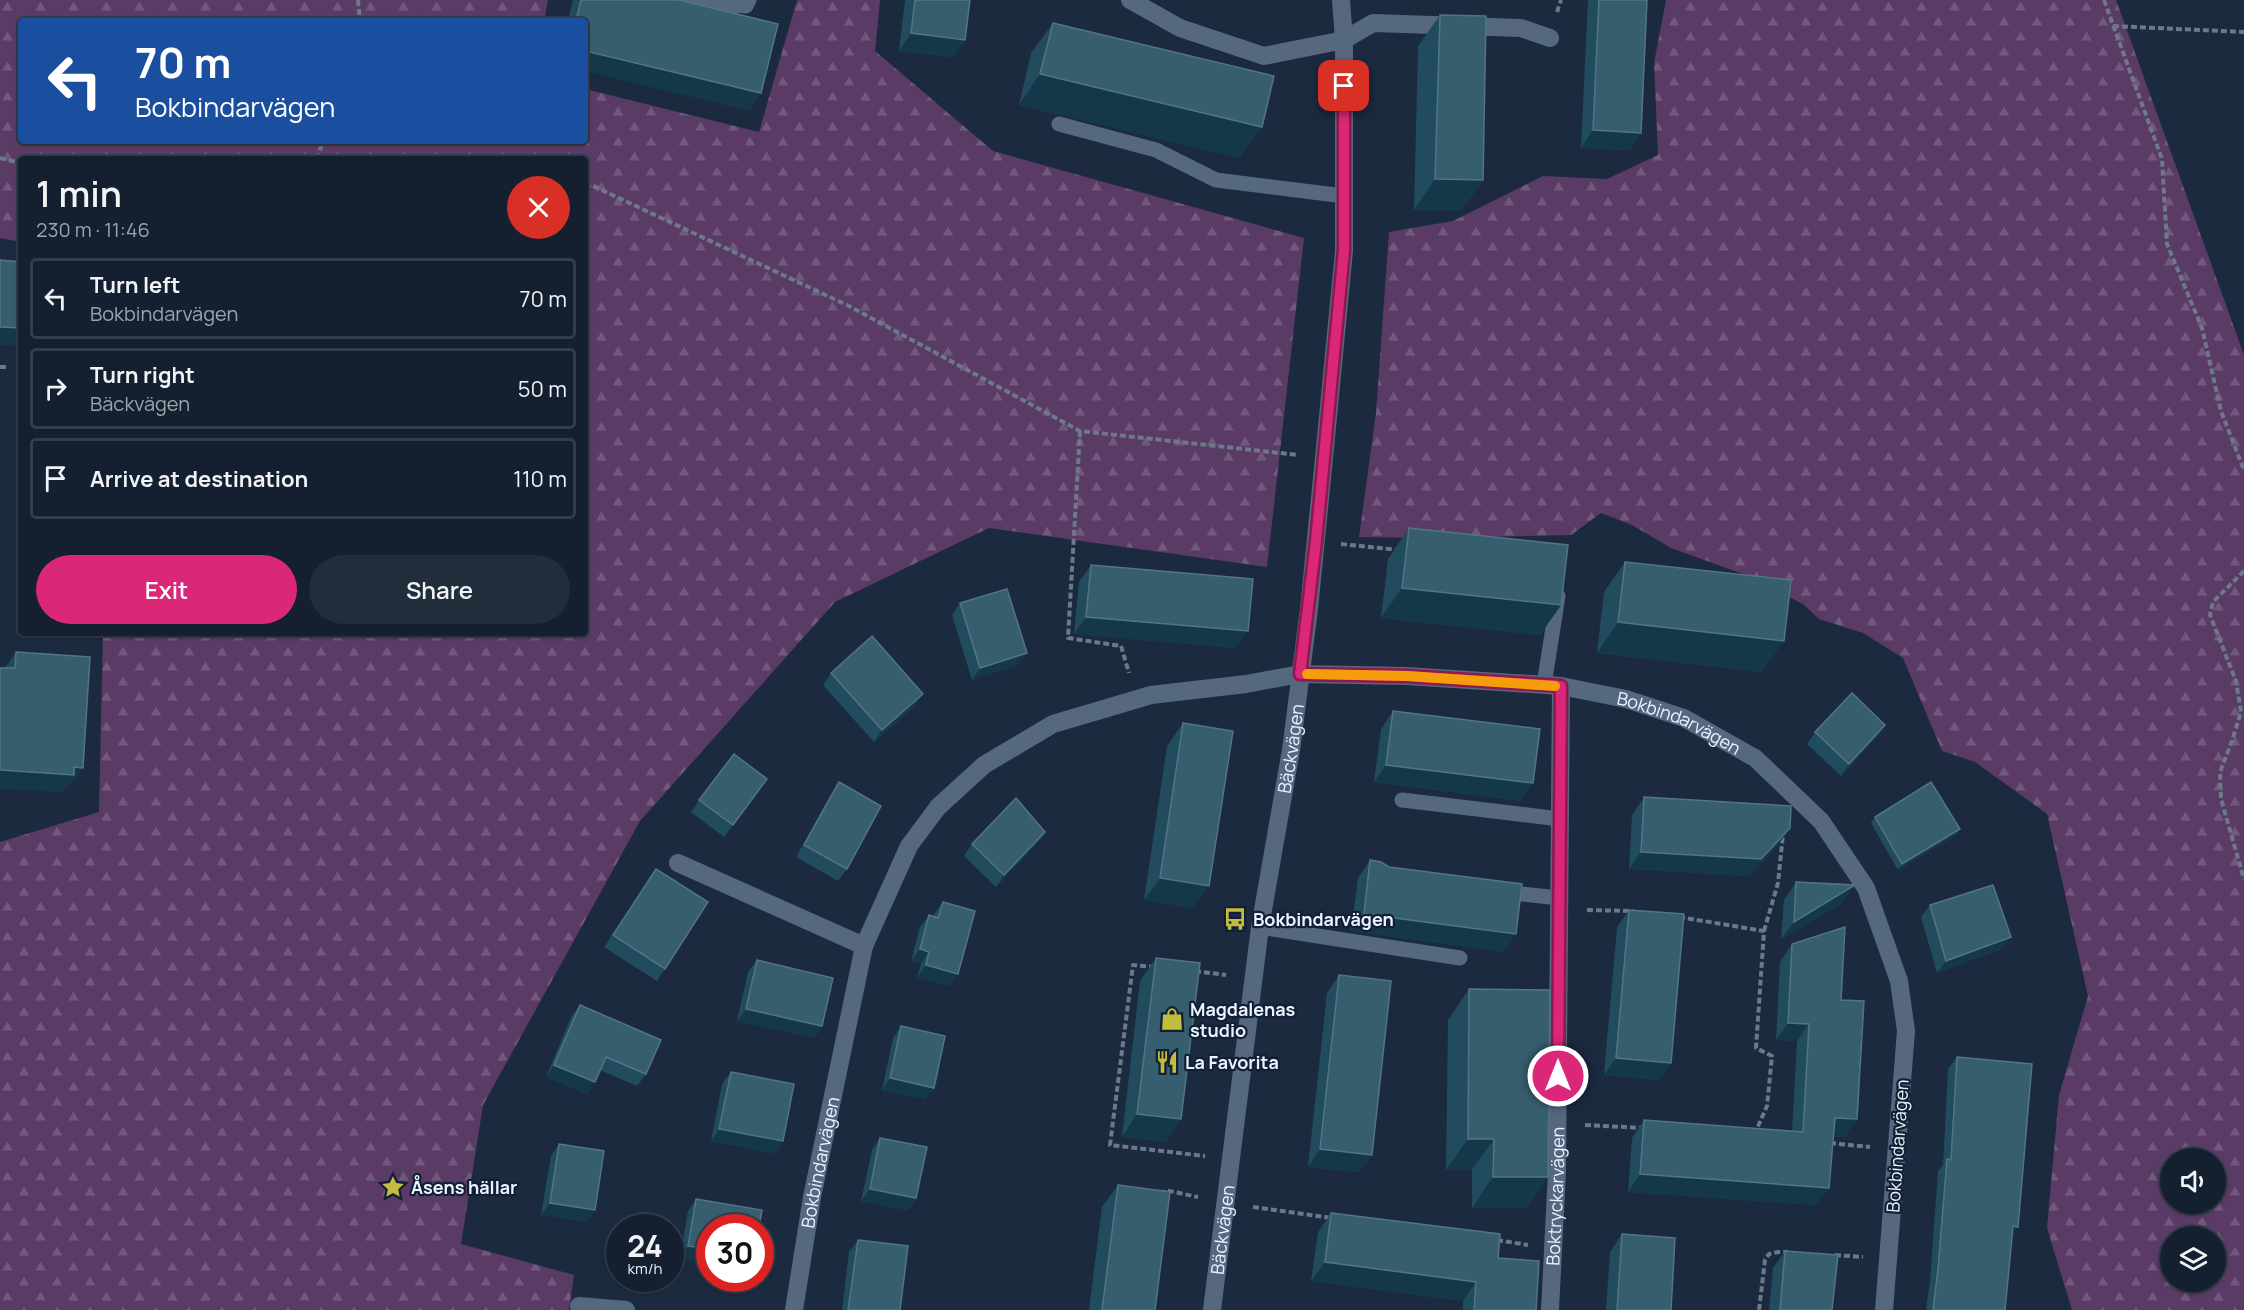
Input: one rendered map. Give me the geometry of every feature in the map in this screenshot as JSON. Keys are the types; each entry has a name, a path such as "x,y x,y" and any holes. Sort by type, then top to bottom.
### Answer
{"street":[{"path":"1130,0 1180,28 1264,56 1344,40 1373,23 1521,28 1550,38"},
{"name":"Bäckvägen","path":"1212,1310 1260,927 1291,750 1316,541 1344,250 1344,40 1341,0"},
{"name":"Bokbindarvägen","path":"794,1310 814,1186 864,946 909,846 938,807 984,765 1053,724 1151,695 1246,684 1300,674 1407,676 1552,686 1626,699 1684,718 1755,758 1821,821 1866,888 1899,981 1906,1032 1884,1310"},
{"name":"Boktryckarvägen","path":"1550,1310 1558,1124 1560,819 1552,686"},
{"path":"678,862 864,946"},
{"path":"579,1306 626,1310"}],"lane":[{"path":"674,2 746,6 749,0"},
{"path":"1059,123 1156,150 1216,180 1344,196"},
{"path":"1552,686 1558,596"},
{"path":"1402,800 1560,819"},
{"path":"1483,889 1559,904"},
{"path":"1260,927 1460,958"}],"path":[{"path":"358,0 360,18"},
{"path":"2104,0 2162,159 2167,244 2202,328 2221,411 2244,470"},
{"path":"2114,26 2244,32"},
{"path":"0,158 18,162"},
{"path":"588,186 591,185 849,306 1080,431 1324,458"},
{"path":"0,367 7,367"},
{"path":"1080,431 1068,638 1121,646 1136,699"},
{"path":"1316,541 1406,551"},
{"path":"2244,571 2213,602 2210,615 2236,681 2241,712 2220,772 2222,799 2244,879"},
{"path":"1764,1135 1755,1134 1767,1106 1772,1056 1756,1048 1764,930 1778,884 1785,817 1796,797"},
{"path":"1559,904 1635,911"},
{"path":"1678,916 1764,930"},
{"path":"1166,969 1132,965 1110,1145 1230,1159"},
{"path":"1188,971 1254,977"},
{"path":"1558,1124 1650,1129"},
{"path":"1819,1142 1898,1150"},
{"path":"1164,1198 1165,1190 1184,1194"},
{"path":"1225,1203 1342,1219"},
{"path":"1495,1240 1554,1248"},
{"path":"1759,1310 1765,1260 1769,1254 1789,1252"},
{"path":"1833,1255 1888,1259"}],"green space":[{"path":"0,0 548,0 545,18 18,18 18,144 588,144 588,90 759,132 797,0 880,0 875,51 993,151 1304,238 1267,567 989,528 835,602 640,821 483,1105 461,1244 574,1275 569,1310 0,1310 0,842 99,812 103,636 588,636 588,156 18,156 18,241 0,238"},
{"path":"1666,0 2116,0 2244,355 2244,1310 2072,1310 2047,1228 2059,1095 2088,996 2047,814 1975,762 1942,751 1903,658 1863,633 1819,619 1803,604 1743,574 1671,548 1632,525 1601,513 1571,535 1359,537 1376,413 1389,232 1453,221 1543,176 1607,179 1658,155 1654,63"}],"building":[{"path":"581,0 679,0 778,24 761,93 588,52 588,18 577,18"},
{"path":"915,0 970,0 965,40 911,33"},
{"path":"1599,0 1647,0 1641,133 1593,130"},
{"path":"1440,15 1486,16 1483,180 1435,179"},
{"path":"1053,23 1274,76 1262,127 1040,74"},
{"path":"0,260 18,262 18,328 0,327"},
{"path":"1409,528 1568,545 1561,605 1402,588"},
{"path":"1625,562 1791,580 1784,641 1618,622"},
{"path":"1091,565 1253,579 1248,631 1086,617"},
{"path":"1007,589 1027,653 980,668 960,603"},
{"path":"872,636 923,694 882,730 831,673"},
{"path":"16,652 90,657 83,768 74,767 74,775 0,770 0,668 15,668"},
{"path":"1852,693 1885,725 1849,764 1815,732"},
{"path":"1393,711 1540,729 1533,783 1386,765"},
{"path":"1183,723 1233,731 1209,886 1160,878"},
{"path":"734,754 767,779 733,825 699,800"},
{"path":"839,782 881,806 847,869 804,845"},
{"path":"1931,782 1960,829 1902,864 1875,817"},
{"path":"1644,797 1791,806 1790,828 1761,859 1641,852"},
{"path":"1016,798 1045,832 1004,875 972,844"},
{"path":"1370,860 1381,862 1389,867 1522,884 1516,934 1364,914"},
{"path":"656,869 708,902 665,969 613,935"},
{"path":"1796,882 1855,885 1794,922"},
{"path":"1993,885 2011,937 1946,961 1930,905"},
{"path":"943,902 975,911 958,974 926,965 929,952 920,949 929,915 938,918"},
{"path":"1629,910 1684,914 1671,1063 1616,1058"},
{"path":"1845,927 1841,1000 1864,1001 1857,1119 1835,1118 1829,1188 1640,1174 1644,1120 1803,1132 1809,1024 1788,1023 1792,944"},
{"path":"1156,958 1200,963 1181,1119 1137,1114"},
{"path":"757,960 833,978 822,1026 746,1009"},
{"path":"1339,975 1391,981 1372,1155 1320,1149"},
{"path":"1469,989 1550,990 1548,1177 1493,1177 1494,1139 1468,1139"},
{"path":"580,1005 661,1040 646,1074 606,1057 595,1082 554,1065"},
{"path":"901,1026 945,1036 934,1088 890,1078"},
{"path":"1957,1057 2032,1064 2018,1227 2013,1226 2005,1310 1933,1310 1947,1159 1951,1160"},
{"path":"731,1072 794,1084 783,1141 719,1129"},
{"path":"880,1138 927,1147 916,1198 870,1189"},
{"path":"559,1144 604,1151 595,1210 550,1203"},
{"path":"1118,1185 1170,1192 1155,1310 1102,1310"},
{"path":"696,1199 762,1210 761,1214 696,1214 696,1247 688,1246"},
{"path":"1331,1213 1500,1234 1498,1258 1539,1261 1536,1310 1474,1310 1476,1282 1325,1262"},
{"path":"1622,1234 1675,1238 1671,1310 1617,1310"},
{"path":"858,1240 908,1246 900,1310 848,1310"},
{"path":"1785,1251 1838,1255 1832,1310 1780,1310"}],"slow traffic":[{"path":"1307,674 1407,676 1555,686"}],"place":[{"name":"Bokbindarvägen","path":"1235,919"},
{"name":"Magdalenas studio","path":"1172,1019"},
{"name":"La Favorita","path":"1167,1062"},
{"name":"Åsens hällar","path":"393,1187"}],"route":[{"path":"1344,86 1344,250 1309,609 1300,674 1407,676 1561,686 1558,1076"}]}
